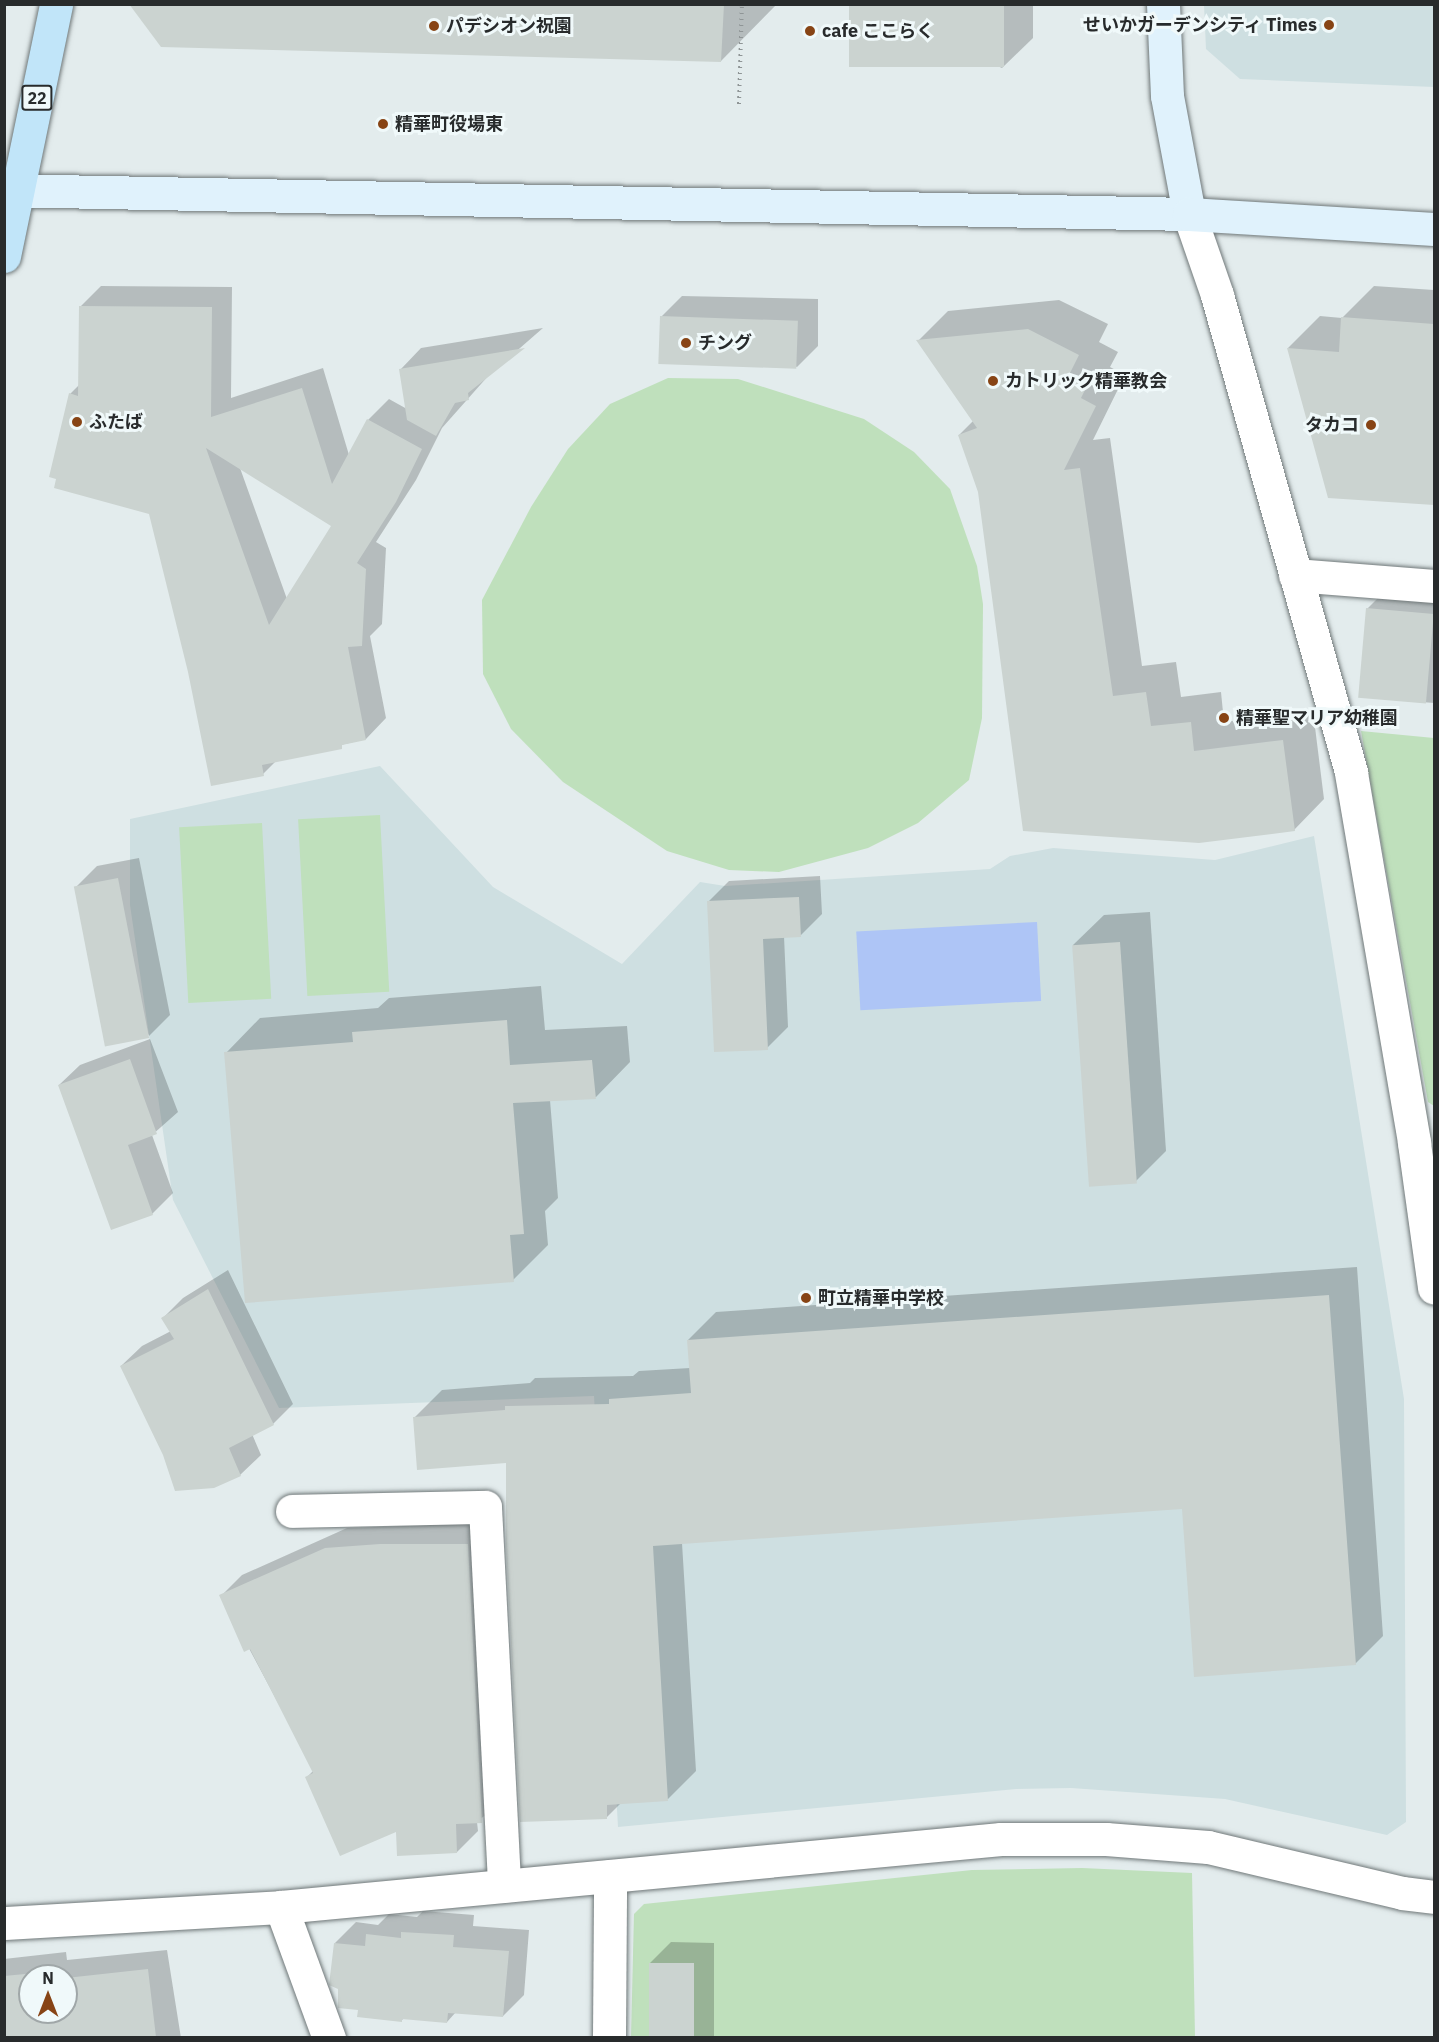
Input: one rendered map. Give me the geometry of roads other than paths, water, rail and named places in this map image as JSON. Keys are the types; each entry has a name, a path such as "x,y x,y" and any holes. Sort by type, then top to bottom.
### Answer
{"main road":[{"name":"22","path":"4,256 11,190 56,4"}],"street":[{"path":"1163,4 1167,96 1189,214 1217,295 1351,773 1424,1143 1434,1288"},
{"path":"11,190 1189,214 1434,229"},
{"path":"1295,575 1434,586"},
{"path":"292,1511 485,1507 504,1886"},
{"path":"4,1923 281,1907 1001,1839 1106,1839 1208,1847 1402,1893 1434,1897"},
{"path":"609,2037 610,1876"},
{"path":"281,1907 329,2037"}],"water":[{"path":"1037,922 1041,1001 860,1010 856,931"}],"place":[{"name":"せいかガーデンシティ Times","path":"1329,25"},
{"name":"パデシオン祝園","path":"434,26"},
{"name":"cafe ここらく","path":"810,31"},
{"name":"精華町役場東","path":"383,124"},
{"name":"チング","path":"686,343"},
{"name":"カトリック精華教会","path":"993,381"},
{"name":"ふたば","path":"77,422"},
{"name":"タカコ","path":"1371,425"},
{"name":"精華聖マリア幼稚園","path":"1224,718"},
{"name":"町立精華中学校","path":"806,1298"}]}
